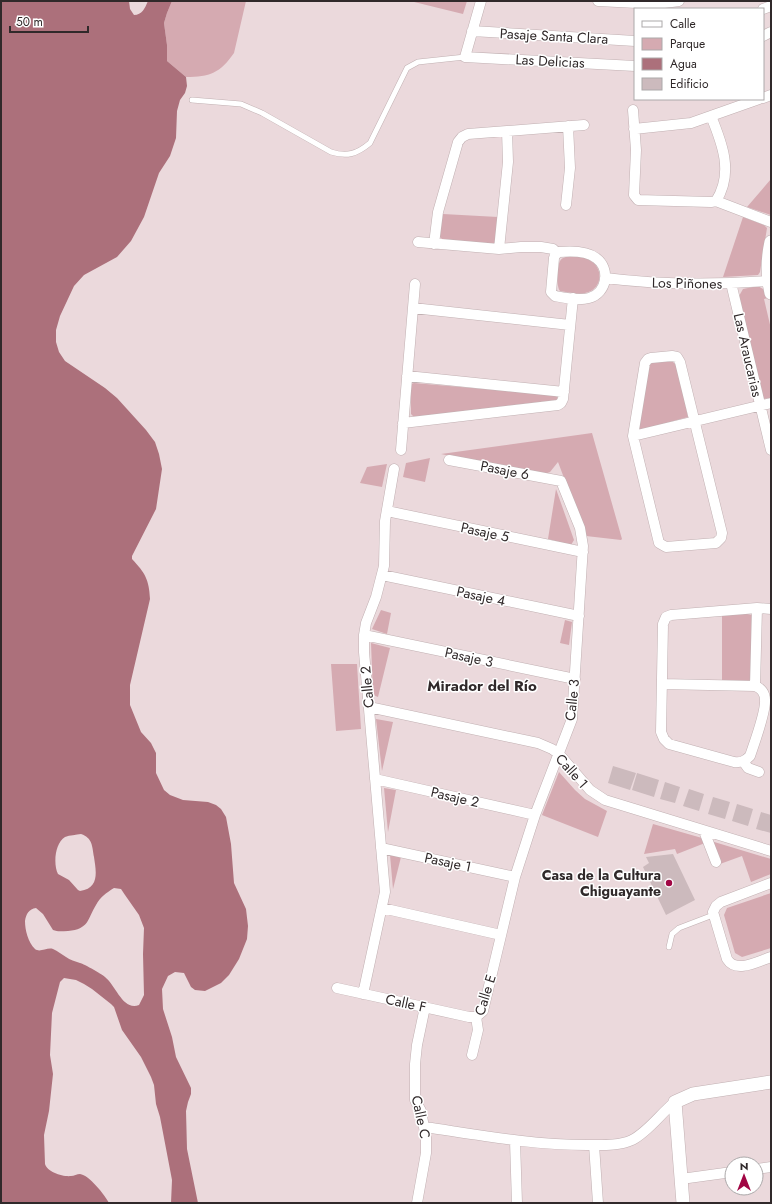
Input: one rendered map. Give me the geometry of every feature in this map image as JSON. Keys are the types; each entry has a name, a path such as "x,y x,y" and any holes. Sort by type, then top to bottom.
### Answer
{"street":[{"path":"465,57 481,1"},
{"path":"598,1 657,4 679,1"},
{"name":"Pasaje Santa Clara","path":"472,31 634,41"},
{"name":"Las Delicias","path":"465,57 634,66"},
{"path":"634,129 691,123 756,100"},
{"path":"632,110 636,167 635,198 640,201 711,202 716,200 771,222"},
{"path":"711,116 723,146 726,165 724,182 716,200"},
{"path":"434,244 438,212 459,139 468,134 584,125"},
{"path":"566,205 570,168 568,126"},
{"path":"499,249 508,162 507,131"},
{"path":"418,242 499,249 541,247 553,250 556,253"},
{"path":"770,287 767,266 771,242"},
{"path":"562,251 593,256 603,267 605,278 602,288 592,297 584,299 555,296 552,294 554,258 556,253 562,251"},
{"name":"Los Piñones","path":"605,278 668,284 731,283 770,287"},
{"name":"Las Araucarias","path":"731,283 771,450"},
{"path":"401,450 415,284"},
{"path":"403,423 558,405 563,401 573,298"},
{"path":"413,308 570,325"},
{"path":"672,356 679,359 695,421 722,538 716,543 666,547 659,543 634,436 646,360 651,358 672,356"},
{"path":"407,376 564,392"},
{"path":"634,436 771,403"},
{"name":"Pasaje 6","path":"449,460 561,481"},
{"name":"Calle 2","path":"382,908 385,886 364,652 364,635 366,623 376,597 382,575 385,556 387,511 394,469"},
{"name":"Calle 3","path":"501,935 515,877 535,815 572,720 583,540 580,528 561,481"},
{"name":"Pasaje 5","path":"387,511 583,552"},
{"name":"Pasaje 4","path":"382,575 579,616"},
{"path":"662,684 755,686 762,690 765,704 750,756 743,762 734,762 666,742 664,739 662,732 662,684 663,624 666,617 671,615 757,608 771,609"},
{"path":"755,686 757,608"},
{"name":"Pasaje 3","path":"364,635 575,678"},
{"name":"Calle 1","path":"369,707 530,741 552,749 559,754 590,790 604,800 771,851"},
{"path":"743,762 748,768 759,772"},
{"name":"Pasaje 2","path":"375,779 535,815"},
{"path":"704,831 716,862"},
{"name":"Pasaje 1","path":"381,848 515,877"},
{"path":"771,883 721,902 716,906 713,915 727,959 733,966 739,967 771,957"},
{"path":"363,994 382,908 501,935"},
{"name":"Calle E","path":"472,1055 478,1030 476,1017 483,1011 501,935"},
{"name":"Calle F","path":"336,988 469,1017 476,1017"},
{"name":"Calle C","path":"417,1203 426,1153 426,1138 421,1111 415,1100 415,1064 417,1045 425,1007"},
{"path":"425,1127 562,1145 618,1144 632,1140 642,1133 675,1102 693,1094 771,1082"},
{"path":"675,1102 683,1203"},
{"path":"515,1140 517,1203"},
{"path":"594,1145 598,1203"},
{"path":"681,1179 724,1173"}],"lane":[{"path":"192,100 241,104 262,112 331,152 341,155 351,154 370,143 407,68 418,62 465,57"},
{"path":"669,947 672,934 679,928 713,915"}],"green space":[{"path":"172,1 246,1 234,53 219,69 208,75 186,77 167,61 167,45 164,23"},
{"path":"410,1 467,1 463,14"},
{"path":"771,179 771,215 747,207"},
{"path":"443,214 498,217 496,242 492,244 442,239 439,236"},
{"path":"743,217 764,225 767,228 760,272 758,275 723,277"},
{"path":"566,257 582,257 593,262 597,266 600,277 596,287 591,291 582,294 560,291 557,281 558,268 561,260"},
{"path":"758,286 763,289 768,298 764,299 771,329 771,398 763,399 739,296 743,289"},
{"path":"653,362 673,362 677,366 688,417 637,431 648,365"},
{"path":"414,383 555,395 558,398 557,400 414,417 411,414 411,384"},
{"path":"592,433 622,539 621,540 586,536 558,462 550,472 542,475 441,454"},
{"path":"430,458 425,482 403,477 406,463"},
{"path":"387,464 382,487 360,483 367,467"},
{"path":"556,489 574,540 571,545 548,539"},
{"path":"381,610 391,613 387,634 372,629"},
{"path":"722,615 752,615 751,677 749,682 722,681"},
{"path":"565,620 572,622 569,645 560,643"},
{"path":"371,643 390,648 378,697 373,695"},
{"path":"331,664 357,664 361,729 336,731"},
{"path":"376,719 393,722 382,771"},
{"path":"559,772 585,799 607,811 598,837 542,815"},
{"path":"384,788 396,790 388,832"},
{"path":"653,824 702,838 705,843 677,854 675,849 644,854"},
{"path":"711,841 771,859 771,874 751,882 742,856 720,864"},
{"path":"390,855 401,857 393,889"},
{"path":"771,893 771,948 742,957 735,953 724,915 727,908"}],"water":[{"path":"1,1 129,1 130,9 134,15 137,15 144,9 148,1 172,1 164,23 167,45 167,61 186,77 187,86 185,93 180,100 177,111 176,138 170,156 159,173 144,217 131,241 117,257 84,275 74,286 60,316 56,330 56,342 59,352 65,361 117,398 155,442 159,454 162,469 156,509 132,556 132,559 146,577 149,586 150,599 130,685 130,705 141,732 151,743 156,753 156,773 164,790 170,795 183,800 208,802 216,805 221,809 226,817 231,844 234,883 246,909 248,926 247,939 239,959 229,975 221,983 205,991 195,990 191,987 184,973 175,972 168,976 162,989 163,1009 172,1037 176,1057 191,1088 191,1094 186,1111 187,1149 198,1203 171,1203 172,1180 160,1117 156,1104 154,1085 141,1057 122,1030 114,1007 84,984 76,980 64,978 60,982 52,1013 50,1055 53,1074 49,1111 44,1135 45,1164 46,1167 52,1172 60,1175 84,1175 96,1186 109,1203 1,1203","holes":["81,834 90,840 96,873 94,883 86,889 80,891 69,880 58,874 55,859 59,844 65,837","114,888 121,889 139,915 144,928 144,995 139,1005 133,1006 124,1001 106,978 89,967 69,959 53,949 35,949 30,943 26,932 26,916 28,912 36,908 43,914 53,930 68,931 80,928 84,926 99,900"]}],"building":[{"path":"613,766 636,773 630,790 608,783"},
{"path":"637,773 659,780 654,797 632,790"},
{"path":"665,782 680,787 675,803 660,799"},
{"path":"689,789 704,794 699,811 683,806"},
{"path":"713,797 730,802 725,819 708,814"},
{"path":"737,804 753,809 748,826 732,821"},
{"path":"761,812 771,815 771,833 756,829"},
{"name":"Casa de la Cultura Chiguayante","path":"673,854 695,900 666,915 643,867 649,863 646,857"}],"place":[{"name":"Casa de la Cultura Chiguayante","path":"669,883"}],"district":[{"name":"Mirador del Río","path":"482,686"}]}
